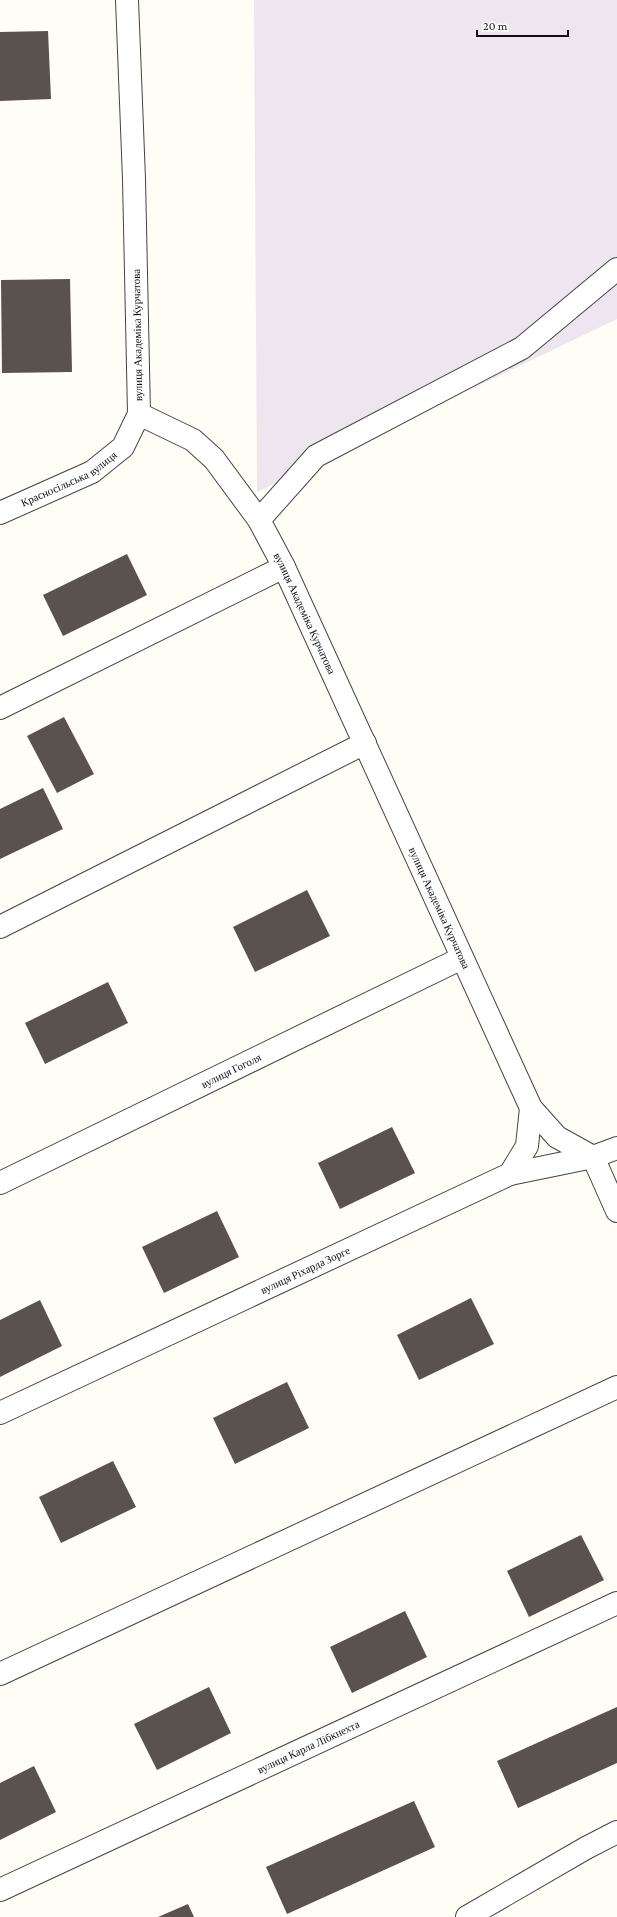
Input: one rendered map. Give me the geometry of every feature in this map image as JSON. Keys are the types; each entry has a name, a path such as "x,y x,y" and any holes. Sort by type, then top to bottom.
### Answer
{"street":[{"name":"вулиця Академіка Курчатова","path":"127,0 134,179 139,414 193,440 214,459 259,520 284,566 531,1108 557,1137 593,1157"},
{"path":"259,520 316,456 522,348 617,269"},
{"name":"Красносільська вулиця","path":"0,512 92,472 122,447 139,414"},
{"path":"0,708 284,566"},
{"path":"0,926 365,743"},
{"name":"вулиця Гоголя","path":"0,1183 462,958"},
{"path":"510,1174 526,1146 531,1108"},
{"name":"вулиця Ріхарда Зорге","path":"0,1413 510,1174 593,1157 617,1148"},
{"path":"593,1157 617,1211"},
{"path":"0,1674 617,1387"},
{"name":"вулиця Карла Лібкнехта","path":"0,1890 617,1603"},
{"path":"467,1917 586,1848 617,1832"}],"shaded area":[{"path":"254,0 617,0 617,319 257,492"}],"building":[{"path":"48,31 51,99 0,101 0,32"},
{"path":"70,279 72,372 2,373 1,280"},
{"path":"127,554 147,595 63,636 43,595"},
{"path":"64,717 94,774 57,793 27,736"},
{"path":"43,788 63,829 0,859 0,809"},
{"path":"307,890 330,936 255,972 233,927"},
{"path":"108,982 128,1023 45,1064 25,1023"},
{"path":"392,1127 415,1173 340,1209 318,1163"},
{"path":"217,1211 239,1257 164,1293 142,1247"},
{"path":"471,1298 494,1344 419,1380 397,1335"},
{"path":"40,1300 62,1346 0,1377 0,1320"},
{"path":"287,1382 309,1428 235,1464 213,1418"},
{"path":"113,1461 136,1507 61,1543 39,1497"},
{"path":"581,1535 604,1580 529,1617 507,1571"},
{"path":"405,1611 427,1657 352,1693 330,1647"},
{"path":"209,1687 231,1733 157,1770 134,1724"},
{"path":"617,1707 617,1763 518,1808 497,1761"},
{"path":"34,1766 56,1812 0,1840 0,1783"},
{"path":"414,1801 435,1847 287,1914 266,1867"},
{"path":"188,1904 194,1917 158,1917"}]}
